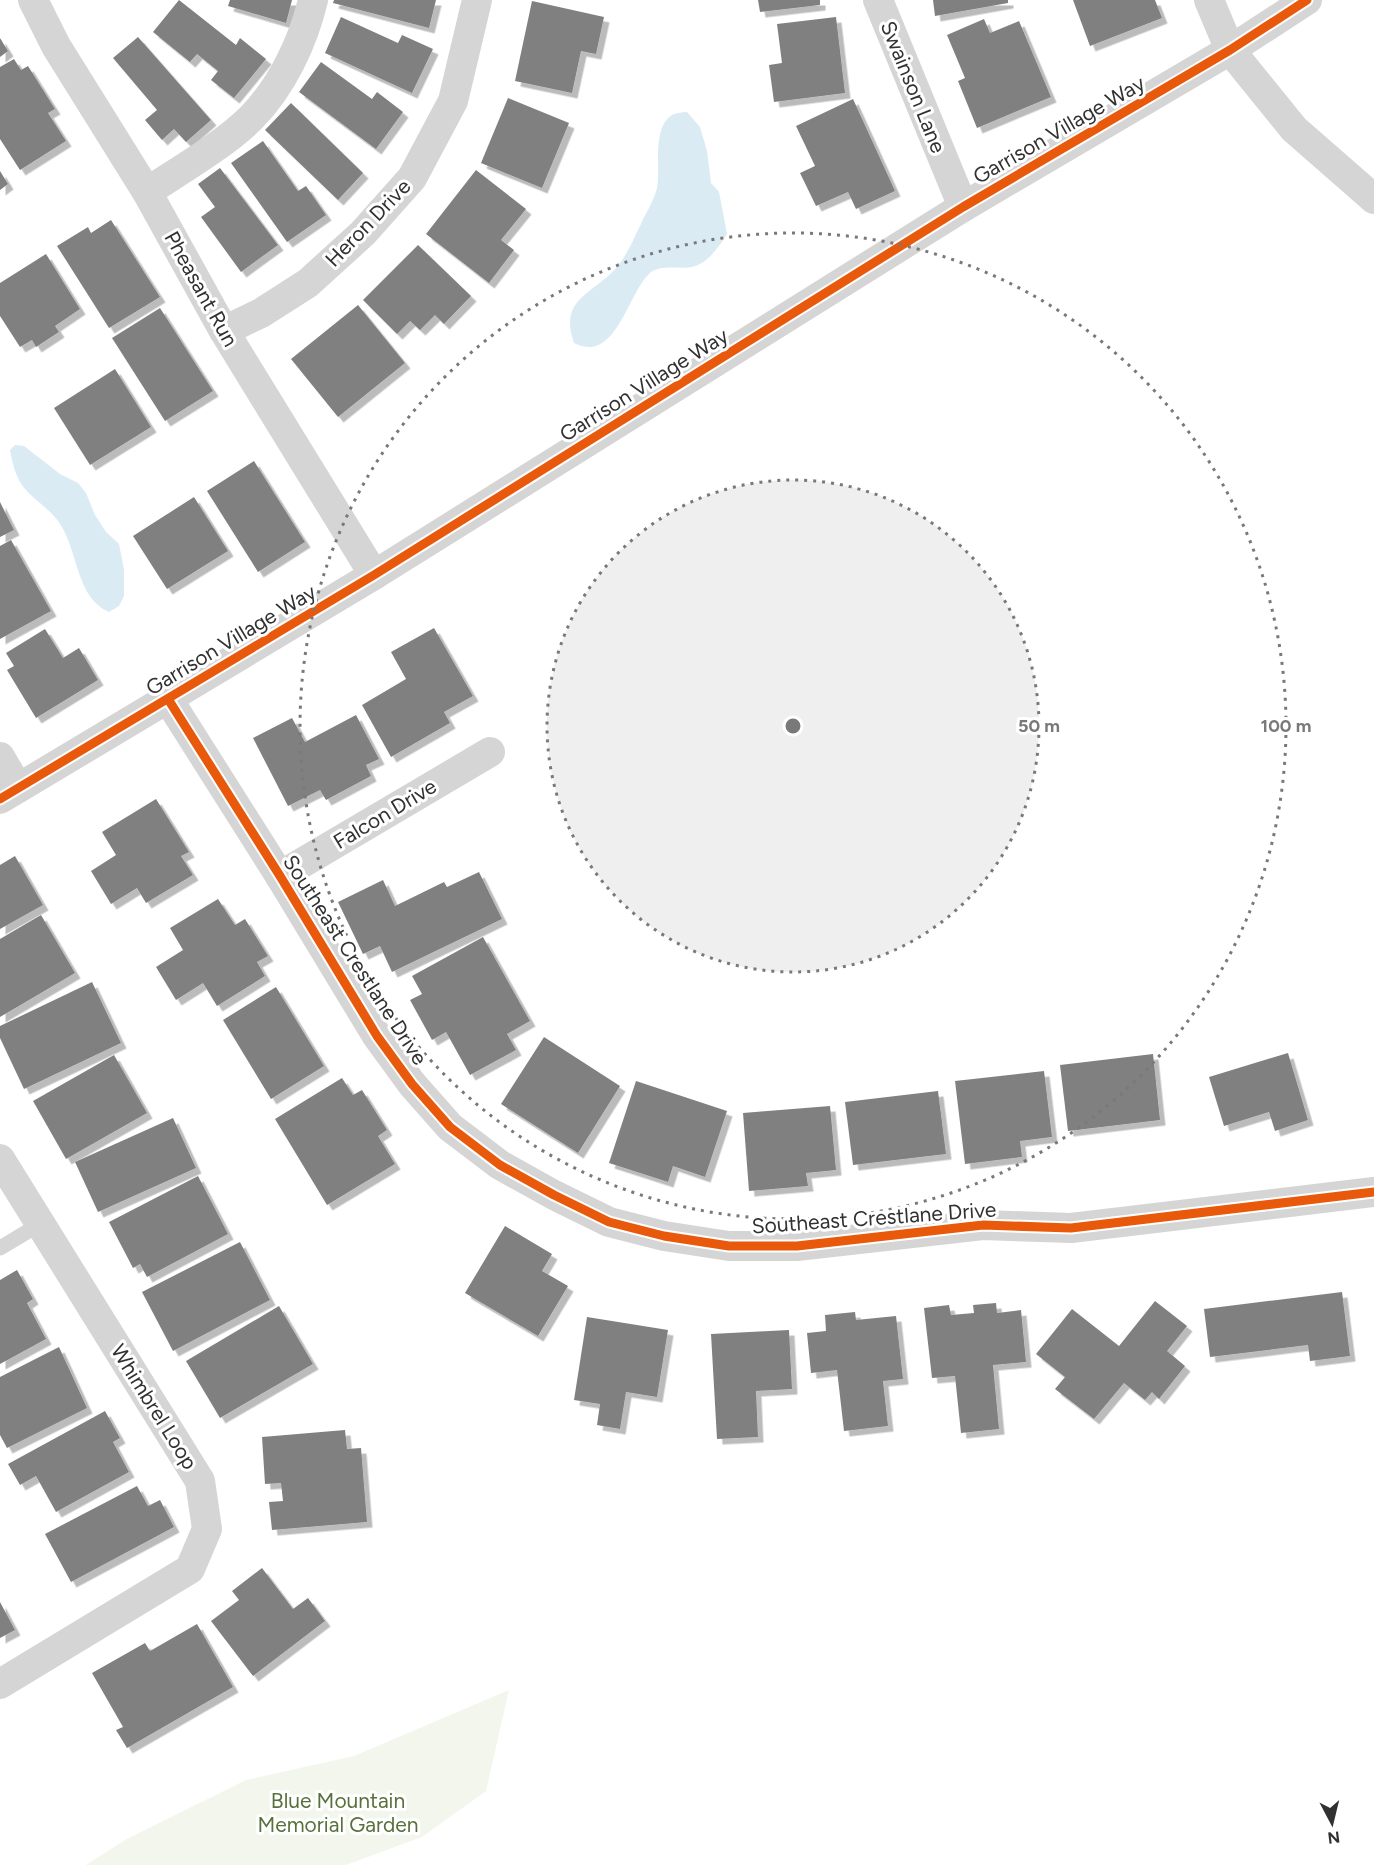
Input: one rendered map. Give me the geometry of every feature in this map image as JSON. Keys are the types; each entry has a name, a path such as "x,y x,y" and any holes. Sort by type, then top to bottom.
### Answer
{"street":[{"name":"Pheasant Run","path":"33,0 56,46 147,192 224,331 374,575"},
{"path":"147,192 205,154 252,117 278,83 298,47 313,0"},
{"name":"Heron Drive","path":"224,331 261,313 308,283 363,232 412,178 453,101 477,0"},
{"name":"Swainson Lane","path":"878,0 963,207"},
{"path":"1209,0 1230,50 1294,129 1374,199"},
{"name":"Garrison Village Way","path":"9,793 374,575 963,207 1230,50 1307,0"},
{"name":"Southeast Crestlane Drive","path":"168,699 280,876 377,1036 412,1084 450,1127 500,1165 609,1222 664,1236 729,1246 796,1246 983,1225 1071,1228 1374,1192"},
{"name":"Falcon Drive","path":"280,876 490,752"},
{"path":"0,757 9,793"},
{"name":"Whimbrel Loop","path":"0,1159 200,1481 207,1529 190,1569 0,1684"}],"lane":[{"path":"0,1248 40,1224"}],"green space":[{"name":"Blue Mountain Memorial Garden","path":"509,1690 486,1791 422,1837 346,1865 86,1865 125,1840 246,1780 354,1756"}],"shaded area":[{"path":"687,112 700,127 707,151 711,183 719,192 727,234 714,253 700,264 690,267 661,268 650,273 642,282 611,336 600,344 588,347 574,343 570,328 575,306 617,267 652,203 657,188 658,148 662,127 674,114"},
{"path":"15,445 24,446 60,474 78,483 86,493 95,515 106,532 119,544 124,570 124,596 119,606 109,612 91,597 80,576 68,540 59,522 27,491 17,477 10,450"}],"building":[{"path":"179,0 236,45 240,38 266,59 234,98 211,80 218,71 197,54 190,62 153,32"},
{"path":"230,0 292,0 286,23 228,6"},
{"path":"334,0 436,0 429,28 333,3"},
{"path":"758,0 820,0 820,5 760,12"},
{"path":"933,0 1008,0 1008,3 935,16"},
{"path":"1073,0 1155,0 1162,18 1090,46"},
{"path":"532,1 604,17 596,54 581,51 572,93 515,81"},
{"path":"341,17 398,43 402,35 433,49 412,93 325,53"},
{"path":"836,17 845,93 774,102 769,65 782,63 777,24"},
{"path":"984,19 990,33 1019,21 1051,97 977,128 958,81 965,78 947,35"},
{"path":"138,37 211,120 186,142 174,129 162,140 145,120 157,110 113,58"},
{"path":"0,38 8,51 0,57"},
{"path":"14,59 21,70 28,66 55,109 48,113 66,141 20,170 0,139 0,67"},
{"path":"321,62 372,99 377,92 403,112 376,149 299,92"},
{"path":"508,98 569,123 542,188 481,163"},
{"path":"853,99 895,191 856,209 848,192 816,206 800,173 815,166 796,126"},
{"path":"291,103 363,173 338,200 265,130"},
{"path":"263,141 298,191 306,186 326,215 287,242 231,163"},
{"path":"220,168 278,245 241,272 201,217 215,207 198,184"},
{"path":"476,170 526,209 501,240 514,250 489,283 426,234"},
{"path":"0,171 8,184 0,190"},
{"path":"111,220 160,297 109,328 57,246 88,227 91,233"},
{"path":"418,245 471,296 444,324 435,315 420,330 410,321 397,334 363,300"},
{"path":"46,254 80,309 55,326 59,332 36,347 32,340 20,347 0,316 0,283"},
{"path":"358,305 405,363 338,417 291,359"},
{"path":"160,308 213,391 165,421 112,338"},
{"path":"115,369 151,427 90,465 54,408"},
{"path":"254,461 305,542 258,572 207,491"},
{"path":"194,497 228,551 167,589 133,536"},
{"path":"0,502 14,530 0,537"},
{"path":"11,540 51,611 0,639 0,546"},
{"path":"434,628 473,696 444,712 450,723 391,757 362,705 406,679 391,652"},
{"path":"45,629 63,658 79,648 98,680 36,718 7,670 14,666 6,653"},
{"path":"356,715 379,759 366,765 371,776 326,800 320,790 288,806 253,738 292,718 305,742"},
{"path":"156,799 189,852 181,856 193,875 146,903 137,888 111,904 91,871 116,855 102,832"},
{"path":"15,856 43,905 0,929 0,865"},
{"path":"479,872 502,919 392,972 380,946 363,954 338,902 383,880 395,906 444,882 447,887"},
{"path":"218,899 235,925 245,919 268,956 257,962 265,976 217,1006 203,983 176,1000 156,967 183,950 170,928"},
{"path":"41,915 75,973 0,1017 0,939"},
{"path":"483,937 530,1021 507,1034 516,1050 470,1075 446,1032 432,1040 410,1000 422,994 412,976"},
{"path":"92,982 121,1043 24,1089 0,1038 0,1026"},
{"path":"276,987 324,1066 271,1099 223,1020"},
{"path":"544,1037 620,1086 578,1153 501,1104"},
{"path":"1288,1053 1308,1120 1275,1131 1269,1112 1224,1126 1209,1077"},
{"path":"1153,1054 1160,1120 1068,1131 1060,1065"},
{"path":"114,1055 147,1113 66,1159 33,1101"},
{"path":"1044,1071 1052,1137 1020,1141 1022,1157 965,1164 955,1081"},
{"path":"342,1078 353,1095 362,1090 387,1130 378,1136 395,1164 327,1205 275,1119"},
{"path":"636,1081 727,1111 705,1177 673,1166 668,1182 609,1163"},
{"path":"938,1091 946,1154 853,1165 845,1102"},
{"path":"830,1106 836,1170 806,1173 808,1186 749,1191 743,1113"},
{"path":"173,1118 196,1168 98,1212 75,1162"},
{"path":"198,1176 228,1234 147,1277 140,1264 133,1268 109,1222"},
{"path":"505,1226 552,1254 542,1271 568,1286 538,1336 465,1293"},
{"path":"240,1242 270,1300 173,1351 142,1292"},
{"path":"17,1270 33,1299 27,1303 46,1339 0,1364 0,1280"},
{"path":"1342,1292 1350,1356 1310,1361 1308,1345 1210,1357 1204,1309"},
{"path":"1155,1301 1187,1326 1167,1351 1185,1366 1159,1399 1152,1392 1145,1400 1124,1383 1094,1419 1055,1389 1065,1377 1036,1354 1072,1309 1119,1346"},
{"path":"996,1303 997,1313 1021,1310 1026,1362 993,1365 999,1429 961,1433 955,1376 932,1378 924,1308 949,1305 951,1315 974,1313 973,1305"},
{"path":"279,1306 313,1364 220,1418 186,1361"},
{"path":"855,1312 856,1320 896,1316 903,1379 883,1381 888,1426 844,1431 837,1370 811,1373 807,1333 826,1331 825,1315"},
{"path":"587,1317 668,1330 657,1397 626,1392 620,1429 597,1425 600,1404 574,1400"},
{"path":"789,1330 792,1389 756,1391 758,1437 717,1439 711,1334"},
{"path":"59,1347 87,1408 7,1448 0,1435 0,1377"},
{"path":"105,1411 120,1438 113,1442 129,1472 56,1512 36,1476 20,1485 8,1464"},
{"path":"345,1430 347,1449 361,1448 367,1522 272,1530 269,1502 283,1501 281,1483 265,1484 262,1437"},
{"path":"137,1486 148,1506 160,1500 174,1527 71,1582 45,1534"},
{"path":"262,1568 293,1609 308,1598 325,1621 253,1676 211,1621 239,1600 232,1591"},
{"path":"0,1602 15,1630 0,1638"},
{"path":"197,1624 233,1687 127,1748 116,1730 123,1727 92,1673 145,1643 150,1651"}],"cycle path":[{"path":"0,799 374,575 963,207 1230,50 1307,0"},
{"path":"168,699 280,876 377,1036 412,1084 450,1127 500,1165 609,1222 664,1236 729,1246 797,1246 983,1225 1071,1228 1374,1192"}]}
